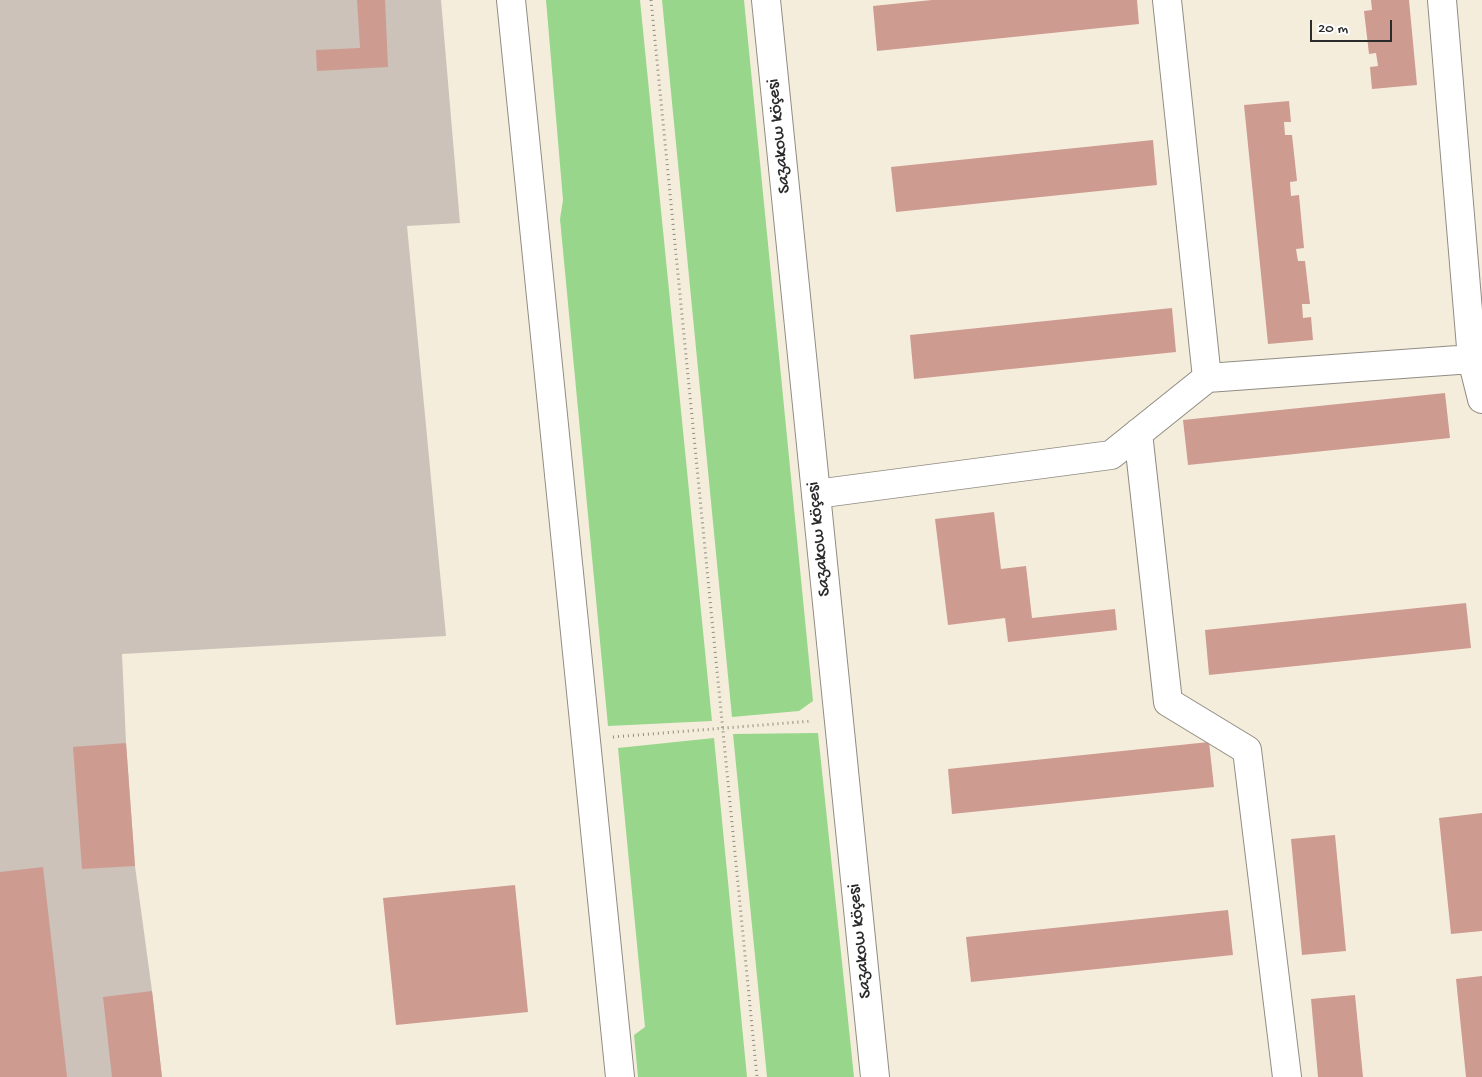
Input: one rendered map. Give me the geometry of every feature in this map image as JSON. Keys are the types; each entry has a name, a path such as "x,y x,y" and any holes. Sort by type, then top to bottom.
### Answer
{"street":[{"path":"511,0 620,1077"},
{"name":"Sazakow köçesi","path":"766,0 875,1077"},
{"path":"1167,0 1207,378"},
{"path":"1442,0 1472,236 1472,359 1482,399"},
{"path":"816,494 1111,455 1207,378 1472,359"},
{"path":"1138,433 1168,702 1246,750 1288,1077"}],"path":[{"path":"651,0 757,1077"},
{"path":"614,737 812,721"}],"shaded area":[{"path":"0,0 441,0 460,223 407,226 446,636 122,654 135,866 162,1077 0,1077"}],"green space":[{"path":"546,0 640,0 712,721 608,726 560,219 563,200"},
{"path":"662,0 744,0 813,701 799,711 732,717"},
{"path":"818,733 854,1077 767,1077 733,734"},
{"path":"714,738 747,1077 638,1077 634,1035 645,1027 618,748"}],"building":[{"path":"357,0 385,0 388,67 317,71 316,50 360,48"},
{"path":"932,0 1137,0 1139,24 877,51 873,6"},
{"path":"1371,0 1409,0 1417,85 1372,89 1370,67 1378,66 1376,53 1369,54 1364,11 1372,10"},
{"path":"1289,101 1291,122 1284,122 1285,135 1292,135 1297,181 1290,182 1291,196 1299,195 1304,248 1296,249 1298,261 1305,261 1310,304 1302,304 1303,318 1311,317 1313,340 1268,344 1244,105"},
{"path":"1153,140 1157,185 896,212 891,167"},
{"path":"1172,308 1176,352 914,379 910,335"},
{"path":"1445,393 1450,438 1188,465 1183,420"},
{"path":"994,512 1001,569 1026,566 1032,618 1115,609 1117,630 1008,642 1005,618 948,625 935,519"},
{"path":"1466,603 1471,648 1209,675 1205,630"},
{"path":"1209,742 1214,787 952,814 948,769"},
{"path":"126,743 135,866 82,869 73,747"},
{"path":"1482,813 1482,931 1451,934 1439,818"},
{"path":"1335,835 1346,951 1302,955 1291,839"},
{"path":"43,867 67,1077 0,1077 0,872"},
{"path":"515,885 528,1012 396,1025 383,898"},
{"path":"1228,910 1233,955 971,982 966,937"},
{"path":"1482,976 1482,1077 1466,1077 1456,979"},
{"path":"152,991 162,1077 112,1077 103,997"},
{"path":"1355,995 1363,1077 1318,1077 1311,999"}]}
